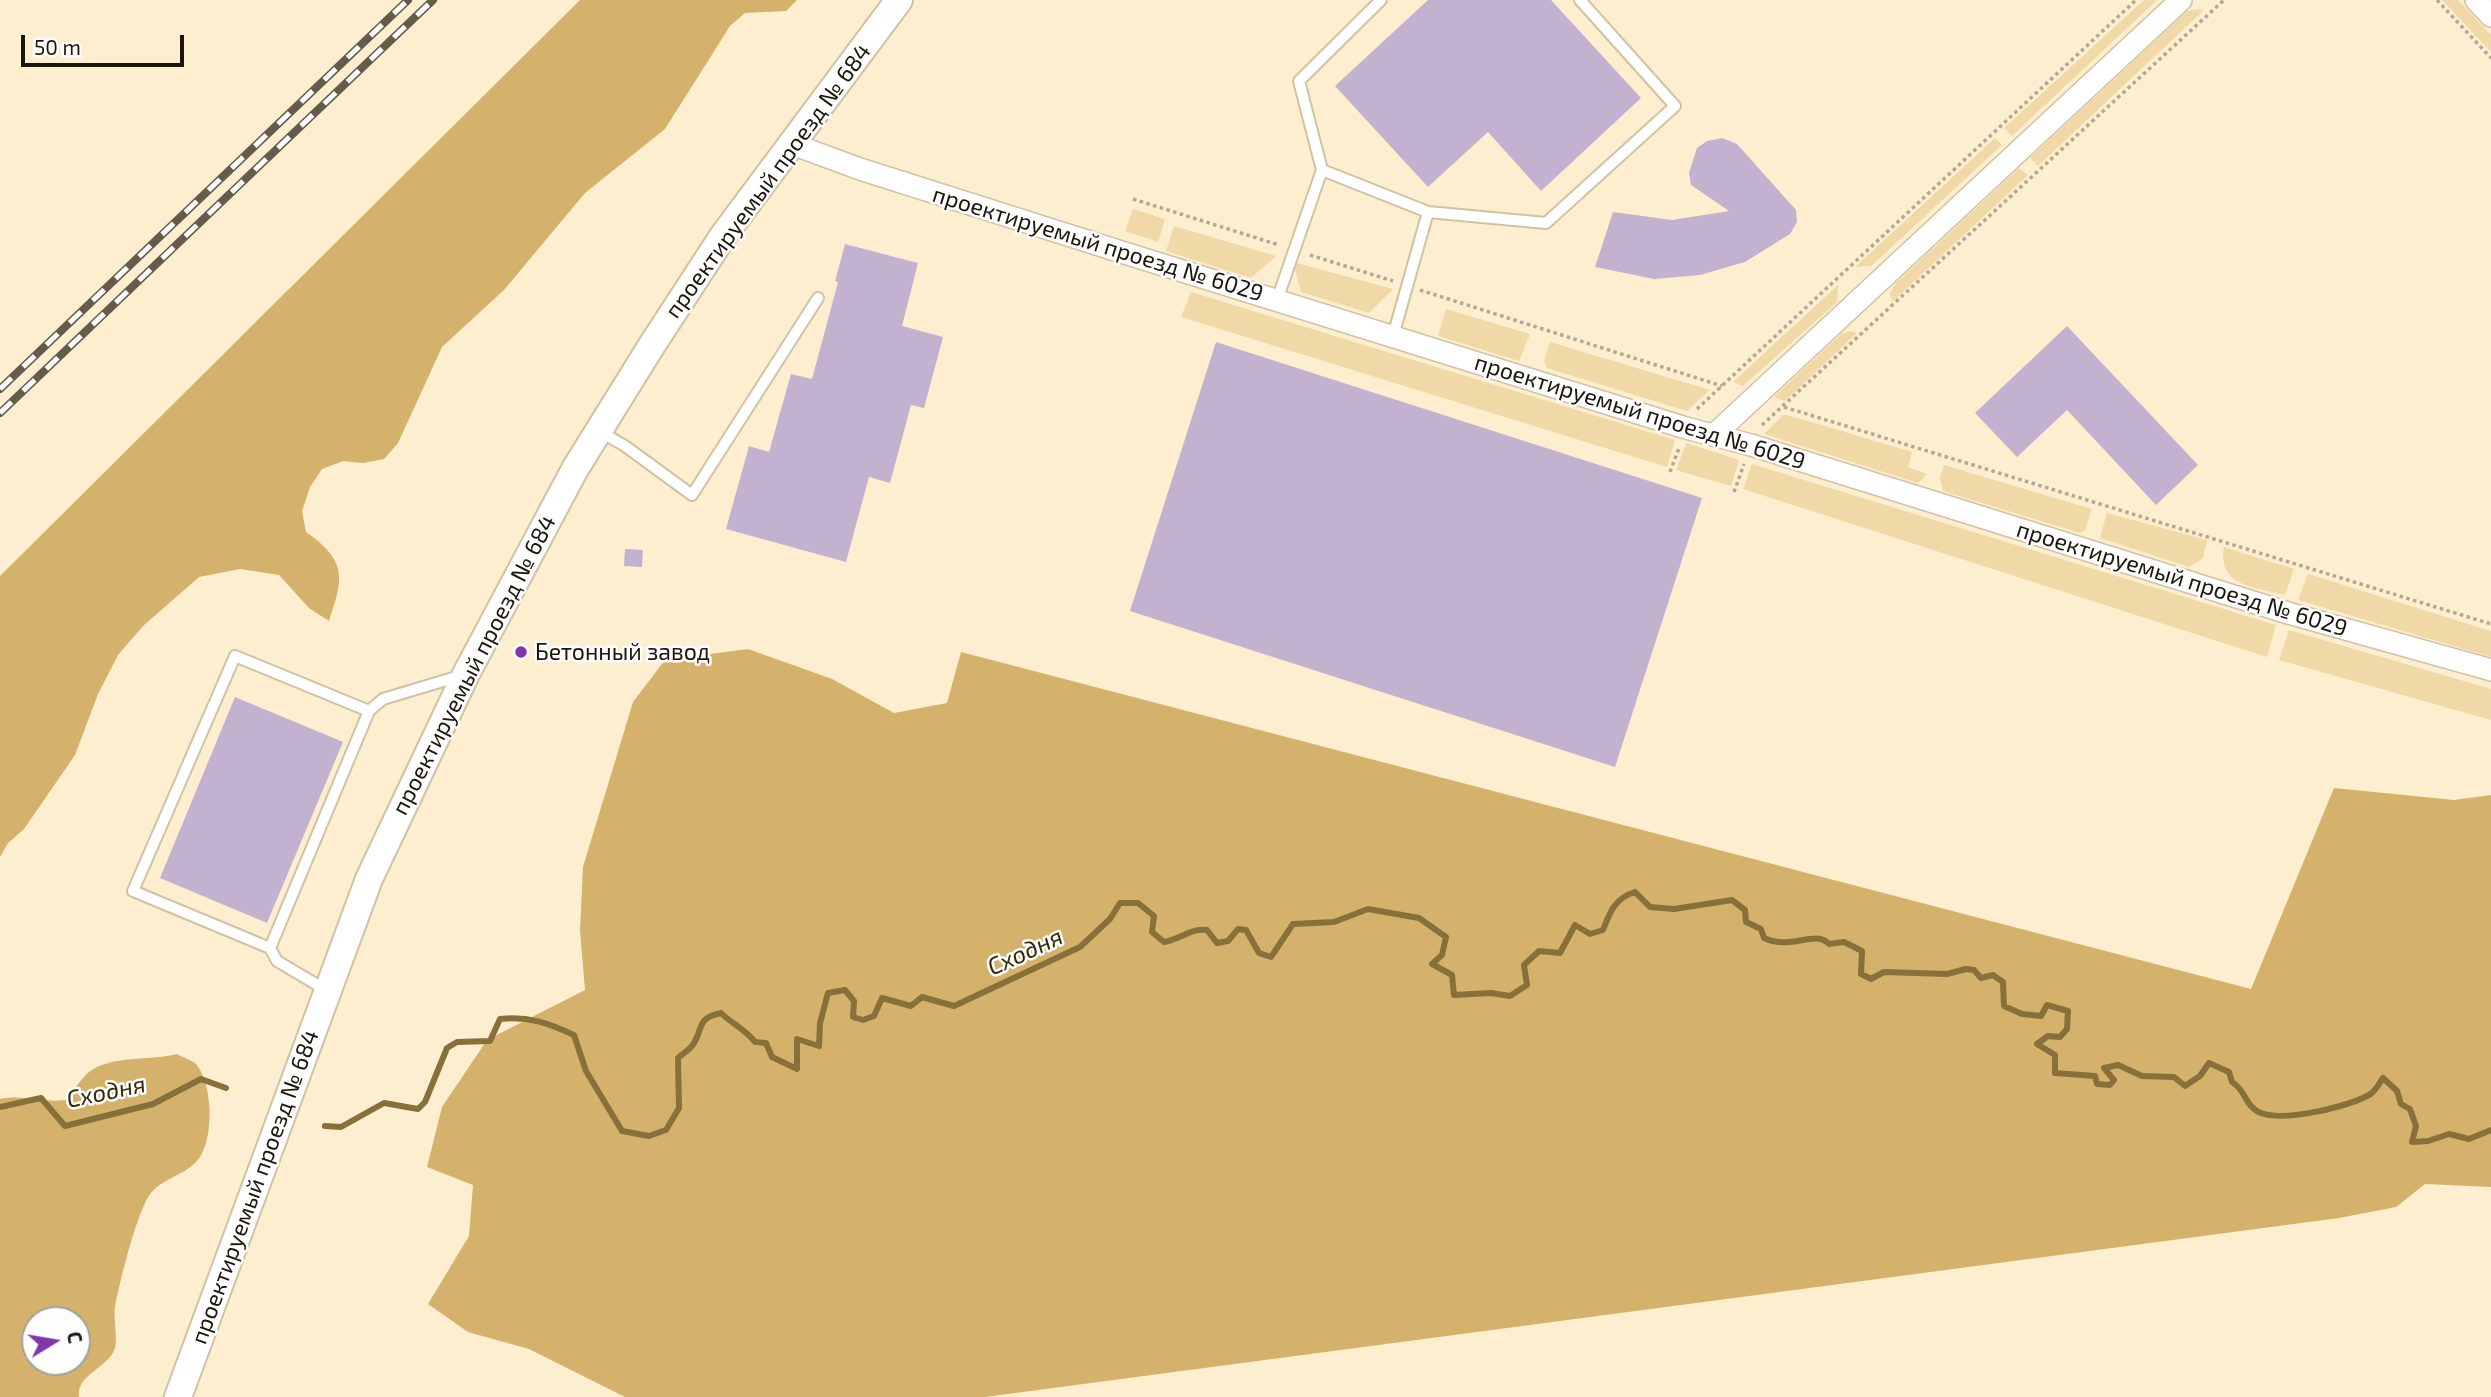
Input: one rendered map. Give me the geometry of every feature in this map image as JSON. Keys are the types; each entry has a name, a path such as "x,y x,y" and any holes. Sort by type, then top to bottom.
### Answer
{"street":[{"name":"проектируемый проезд № 684","path":"178,1397 326,990 386,839 466,674 598,430 723,236 899,0"},
{"path":"1714,435 2180,0"},
{"path":"2476,0 2491,16"},
{"name":"проектируемый проезд № 6029","path":"792,144 860,169 1393,337 2288,612 2491,670"}],"lane":[{"path":"1277,300 1322,170 1299,81 1381,0"},
{"path":"1322,170 1428,212 1546,223 1675,106 1580,0"},
{"path":"1393,337 1428,212"},
{"path":"598,430 625,446 692,495 818,298"},
{"path":"326,990 277,961 270,948 133,891 235,656 369,711"},
{"path":"270,948 369,711 383,699 466,674"}],"path":[{"path":"1691,414 2136,0"},
{"path":"1757,430 2224,0"},
{"path":"2437,0 2491,58"},
{"path":"1133,199 1722,386"},
{"path":"1784,407 2491,624"},
{"path":"1670,472 1682,439"},
{"path":"1734,492 1745,459"}],"shaded area":[{"path":"580,0 797,0 786,11 745,13 730,26 665,129 585,193 504,290 442,347 398,443 384,459 363,463 343,461 322,469 310,487 302,511 306,532 329,552 338,571 338,593 329,621 309,608 279,575 240,569 199,577 143,626 118,655 98,694 75,755 24,829 8,843 0,857 0,576"},
{"path":"2144,0 2157,0 2012,136 2004,128"},
{"path":"2442,0 2458,0 2491,35 2491,52"},
{"path":"2187,11 2203,11 2038,166 2030,158"},
{"path":"1995,138 2002,145 1871,266 1855,267"},
{"path":"2019,168 2028,175 1892,302 1890,293 1895,284"},
{"path":"1133,209 1165,219 1158,242 1125,231"},
{"path":"1174,226 1276,256 1251,278 1166,251"},
{"path":"1293,262 1393,289 1369,313 1301,292"},
{"path":"1838,285 1837,302 1743,386 1733,382"},
{"path":"1191,292 1675,440 1667,467 1181,317"},
{"path":"1446,309 1530,334 1519,361 1438,336"},
{"path":"1850,331 1857,333 1785,401 1774,397 1841,334"},
{"path":"1550,342 1710,390 1687,411 1547,368 1544,361"},
{"path":"1784,414 1912,452 1908,467 1927,474 1918,483 1764,434"},
{"path":"1686,443 1739,460 1731,486 1676,470"},
{"path":"1752,464 2276,625 2267,657 1743,489"},
{"path":"1944,465 2092,509 2085,530 2080,533 1943,491 1940,477"},
{"path":"2107,513 2207,540 2203,558 2189,567 2100,538"},
{"path":"2224,547 2294,569 2285,595 2251,587 2233,578 2226,570 2223,560"},
{"path":"2308,574 2491,631 2491,657 2298,600"},
{"path":"2289,630 2491,689 2491,720 2279,660"},
{"path":"748,649 832,679 894,713 947,703 961,652 2251,989 2334,788 2454,800 2491,795 2491,1187 2425,1184 2396,1207 2339,1218 985,1397 625,1397 529,1349 468,1332 428,1304 469,1236 473,1185 427,1167 442,1107 487,1040 585,990 580,931 583,867 633,702 665,660"},
{"path":"177,1054 196,1064 202,1074 209,1100 206,1144 194,1164 154,1189 145,1203 132,1239 115,1306 115,1348 106,1361 91,1374 91,1306 21,1306 21,1376 88,1376 79,1389 79,1397 0,1397 0,1099 17,1097 65,1100 91,1070 126,1060"}],"building":[{"path":"1428,0 1551,0 1641,98 1541,191 1488,132 1428,187 1335,86"},
{"path":"1722,138 1737,144 1796,210 1797,222 1790,234 1745,262 1700,275 1654,279 1595,267 1613,212 1672,220 1729,211 1691,185 1689,173 1697,148 1707,141"},
{"path":"845,244 918,263 902,326 943,337 924,408 911,405 890,483 869,477 846,562 726,529 749,446 769,452 791,374 812,379 838,282 835,281"},
{"path":"2067,326 2198,465 2156,505 2067,410 2017,457 1975,413"},
{"path":"1216,342 1702,498 1615,767 1130,611"},
{"path":"625,549 643,550 642,567 624,566"},
{"path":"235,697 343,742 267,923 160,878"}],"waterway":[{"name":"Сходня","path":"325,1126 341,1127 384,1103 418,1109 425,1102 447,1048 457,1042 490,1041 500,1019 520,1019 547,1024 574,1035 586,1071 622,1131 649,1136 666,1130 679,1108 678,1058 692,1046 701,1025 713,1015 721,1013 755,1042 766,1043 772,1057 797,1069 797,1039 819,1046 820,1023 828,993 845,990 854,1001 853,1017 863,1020 874,1016 882,998 911,1006 922,997 954,1006 1080,947 1110,919 1120,903 1138,903 1154,916 1152,932 1164,942 1190,932 1207,930 1217,943 1228,941 1238,929 1246,930 1259,953 1271,957 1293,924 1334,922 1368,909 1419,918 1446,937 1442,955 1432,964 1452,975 1454,995 1491,993 1510,996 1527,985 1524,965 1539,951 1560,953 1575,925 1590,934 1603,930 1618,902 1635,892 1650,907 1674,909 1732,900 1745,910 1746,922 1761,929 1764,938 1784,942 1817,939 1829,944 1844,942 1862,951 1861,974 1871,979 1884,972 1947,974 1966,969 1974,970 1981,978 1993,975 2003,982 2004,1006 2022,1014 2041,1016 2047,1005 2068,1011 2067,1029 2060,1037 2048,1036 2037,1044 2055,1055 2055,1073 2095,1076 2097,1084 2110,1085 2114,1080 2104,1068 2118,1065 2142,1076 2174,1077 2185,1086 2200,1076 2209,1063 2229,1072 2232,1082 2256,1110 2285,1116 2315,1112 2359,1100 2373,1092 2383,1078 2397,1091 2401,1104 2410,1109 2416,1126 2412,1142 2428,1141 2449,1134 2469,1139 2491,1130"},
{"name":"Сходня","path":"0,1107 41,1098 65,1126 153,1104 201,1079 226,1088"}],"railway":[{"path":"0,389 408,0"},
{"path":"0,413 433,0"}],"place":[{"name":"Бетонный завод","path":"521,652"}]}
